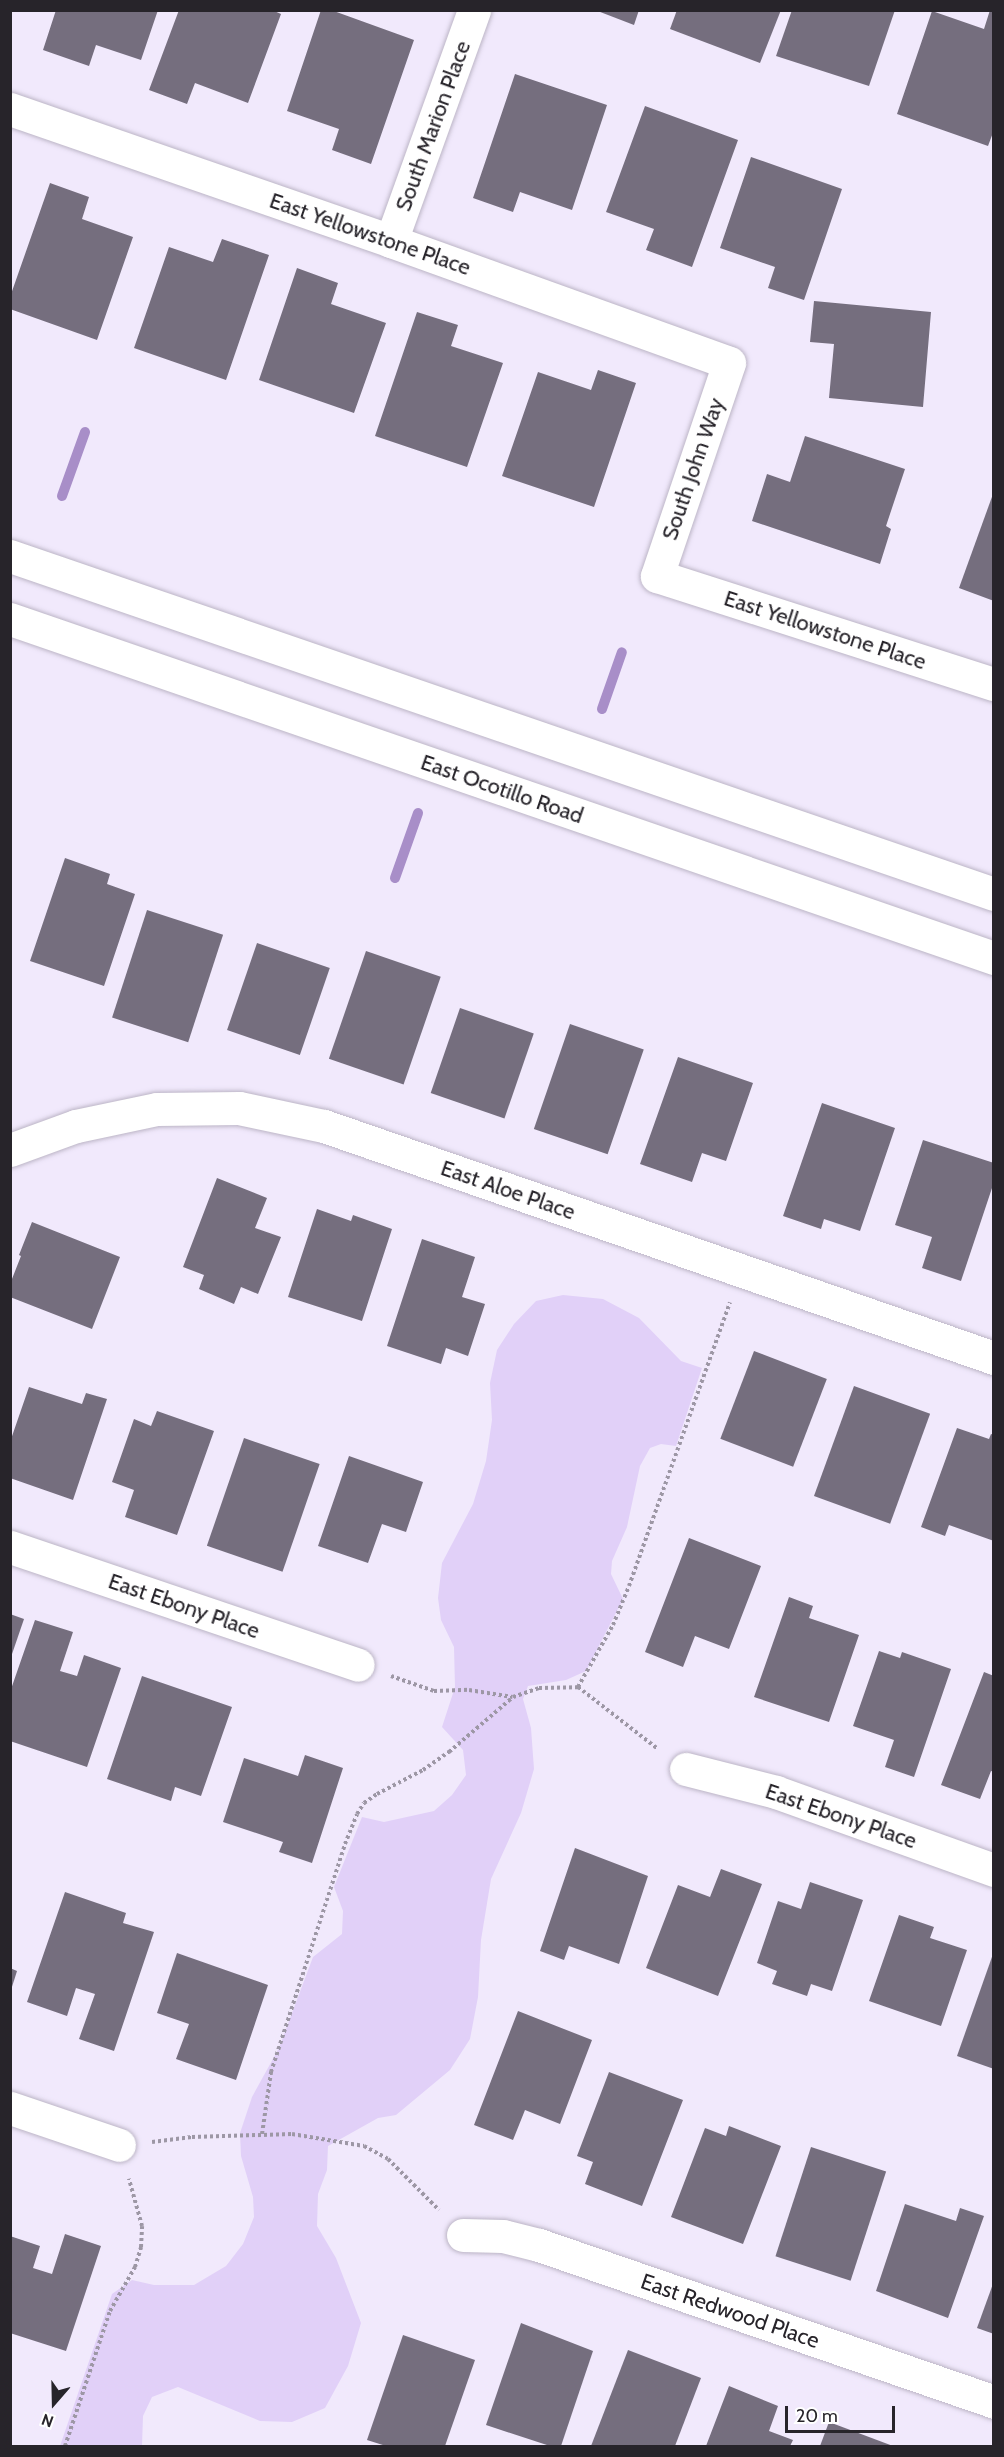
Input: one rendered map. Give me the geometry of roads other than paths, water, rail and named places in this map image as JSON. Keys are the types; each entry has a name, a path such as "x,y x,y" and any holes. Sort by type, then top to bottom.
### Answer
{"street":[{"name":"South Marion Place","path":"391,241 474,10"},
{"name":"East Yellowstone Place","path":"10,109 391,241 729,363"},
{"name":"South John Way","path":"657,576 729,363"},
{"path":"10,556 993,894"},
{"name":"East Yellowstone Place","path":"657,576 993,684"},
{"name":"East Ocotillo Road","path":"10,619 993,958"},
{"name":"East Aloe Place","path":"11,1148 76,1126 157,1110 239,1108 324,1126 993,1358"},
{"name":"East Ebony Place","path":"10,1547 358,1665"},
{"name":"East Ebony Place","path":"686,1769 776,1792 993,1870"},
{"path":"10,2108 119,2145"},
{"name":"East Redwood Place","path":"464,2235 503,2236 539,2245 993,2402"}],"waterway":[{"path":"62,496 85,432"},
{"path":"602,709 622,652"},
{"path":"395,878 418,813"}]}
